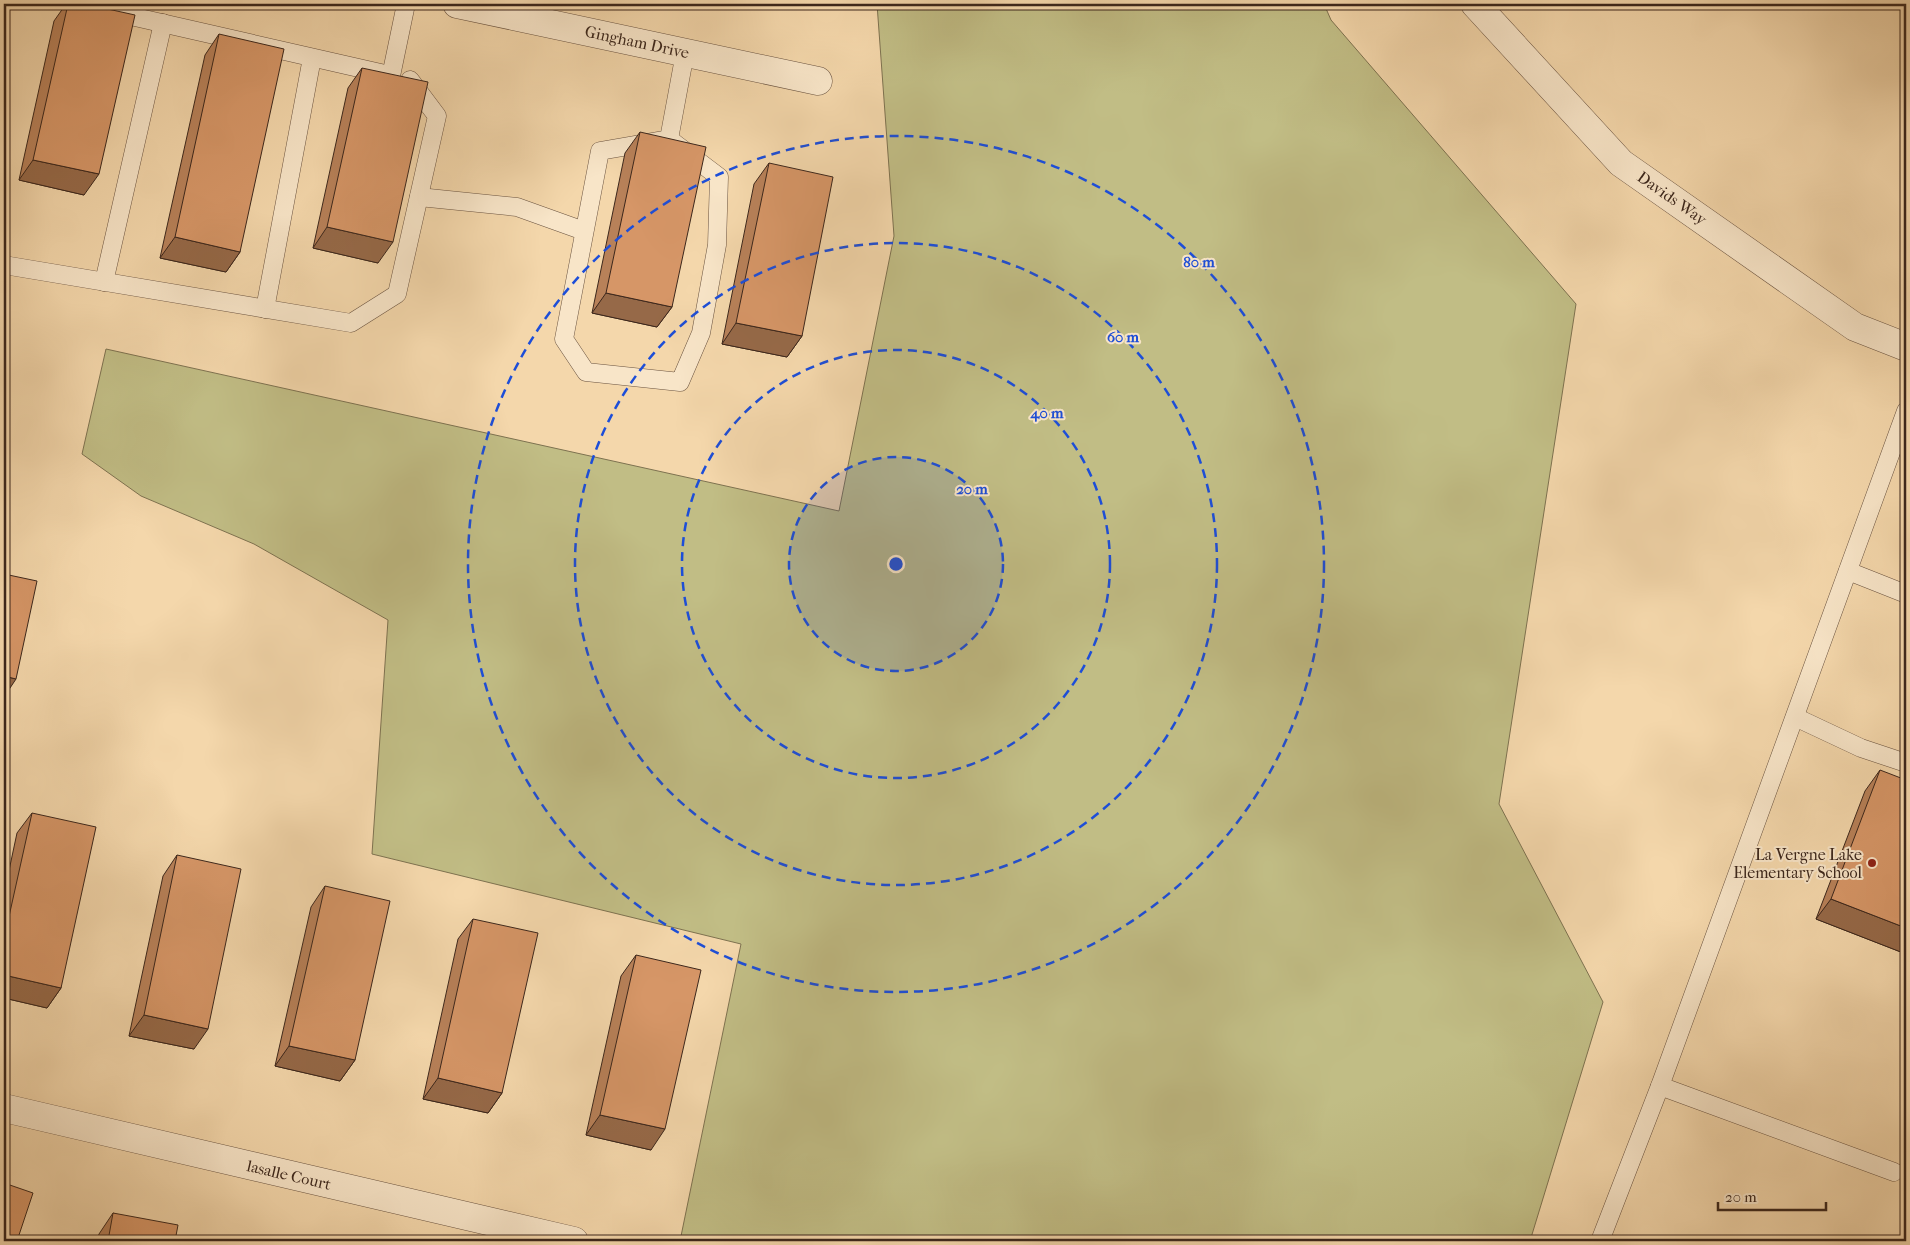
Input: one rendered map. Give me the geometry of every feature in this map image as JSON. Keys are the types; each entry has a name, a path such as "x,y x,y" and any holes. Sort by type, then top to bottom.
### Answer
{"street":[{"name":"Gingham Drive","path":"457,4 818,81"},
{"name":"Davids Way","path":"1474,4 1621,163 1855,326 1906,347"},
{"name":"lasalle Court","path":"4,1108 574,1241"}],"lane":[{"path":"392,76 406,4"},
{"path":"4,265 351,323 397,294 437,116 412,81 86,5"},
{"path":"104,282 163,23"},
{"path":"669,139 685,52"},
{"path":"265,309 312,58"},
{"path":"669,139 719,176 717,245 701,333 680,382 586,372 564,339 600,151 669,139"},
{"path":"419,197 517,207 584,231"},
{"path":"1600,1241 1660,1086 1906,412"},
{"path":"1848,571 1906,594"},
{"path":"1795,717 1861,748 1906,763"},
{"path":"1660,1086 1894,1172"}],"shaded area":[{"path":"877,4 1324,4 1331,20 1576,304 1499,804 1603,1002 1530,1241 680,1241 741,944 372,854 388,620 254,544 141,496 82,454 106,349 839,511 894,236"}],"building":[{"path":"68,4 85,4 135,15 99,174 33,160"},
{"path":"219,34 284,49 240,252 175,237"},
{"path":"362,68 428,82 393,242 327,227"},
{"path":"640,132 706,147 672,307 606,293"},
{"path":"769,163 833,177 802,336 736,323"},
{"path":"4,574 37,581 16,679 4,676"},
{"name":"La Vergne Lake Elementary School","path":"1880,770 1906,780 1906,928 1831,899"},
{"path":"32,813 96,827 61,988 4,975 4,939"},
{"path":"177,855 241,869 208,1029 144,1015"},
{"path":"325,886 390,901 355,1060 289,1046"},
{"path":"473,919 538,933 502,1093 438,1078"},
{"path":"636,955 701,970 665,1129 600,1115"},
{"path":"4,1183 33,1193 17,1241 4,1241"},
{"path":"113,1213 178,1225 175,1241 108,1241"}],"place":[{"name":"La Vergne Lake Elementary School","path":"1872,863"}]}
